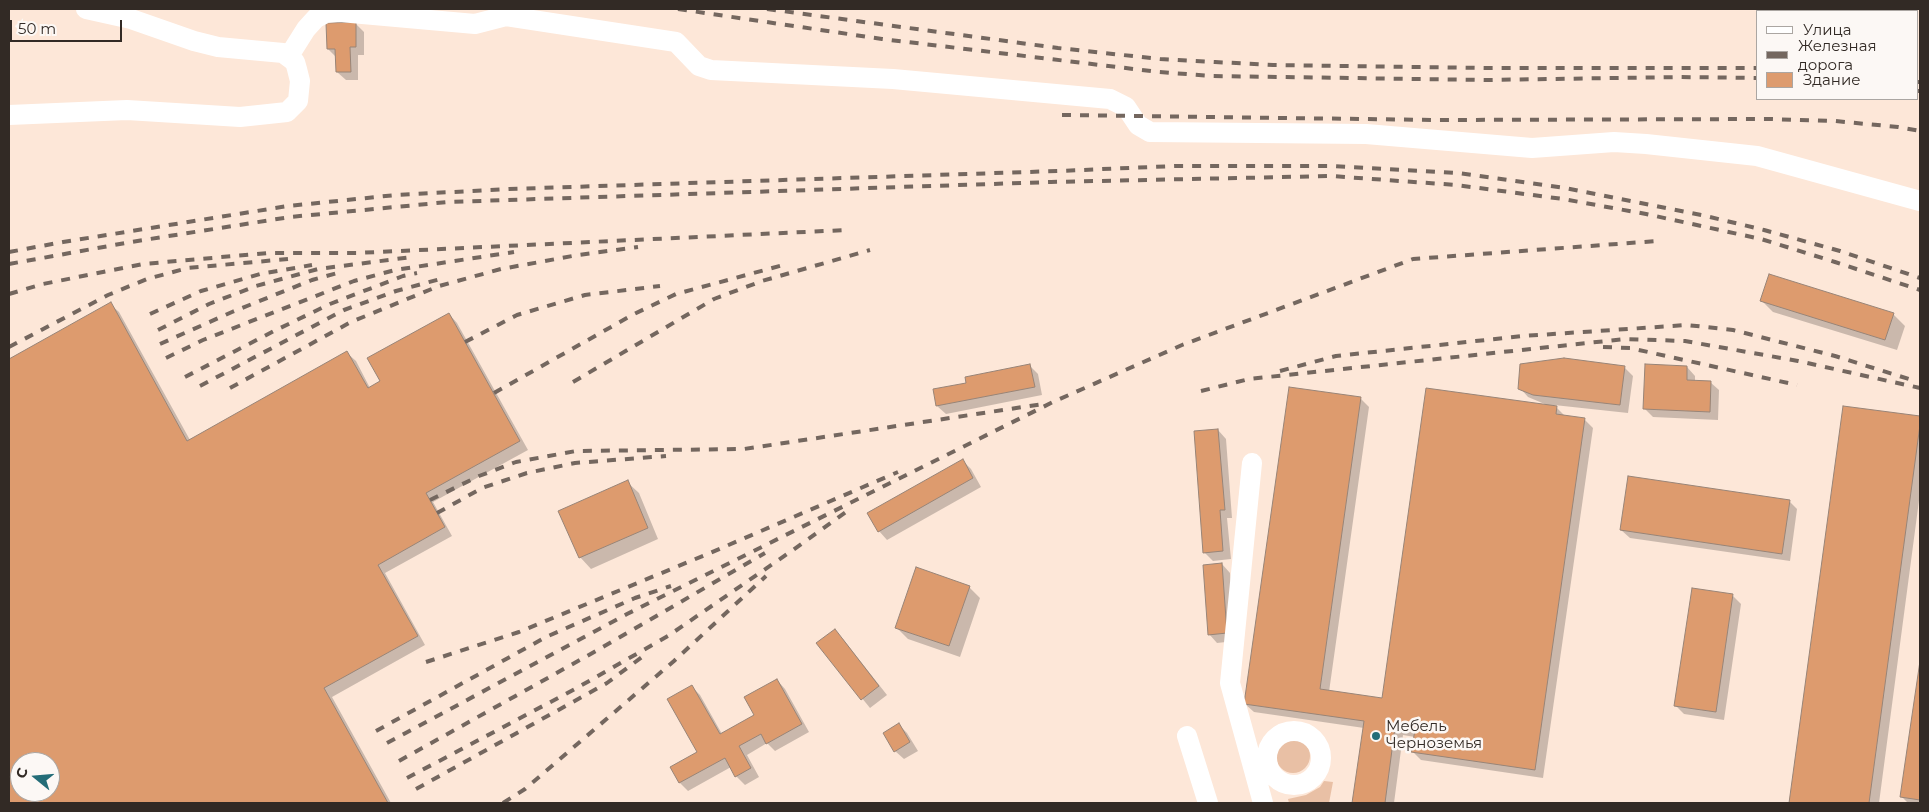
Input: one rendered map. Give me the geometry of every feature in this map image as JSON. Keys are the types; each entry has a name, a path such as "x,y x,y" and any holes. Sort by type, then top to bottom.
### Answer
{"lane":[{"path":"9,115 127,110 240,117 287,112 298,101 300,82 295,62 290,56 277,52 218,47 194,41 131,19 86,9"},
{"path":"290,56 306,29 316,18 326,13 340,12 475,24 506,16 676,42 700,66 711,70 893,79 1110,100 1126,107 1138,125 1150,132 1366,134 1532,148 1554,148 1614,142 1646,144 1756,156 1920,201"},
{"path":"1252,463 1230,683 1263,803"},
{"path":"1243,729 1272,742"},
{"path":"1296,730 1305,732 1313,738 1321,753 1321,762 1313,778 1297,785 1280,781 1269,768 1268,750 1272,742 1279,736 1296,730"},
{"path":"1187,736 1208,803"},
{"path":"1272,803 1280,781"}],"shaded area":[{"path":"1293,739 1305,744 1310,756 1305,768 1293,773 1281,768 1276,756 1281,744"},
{"path":"1324,781 1333,782 1329,803 1289,803 1288,799 1306,795 1320,787"}],"building":[{"path":"356,22 356,47 350,47 351,72 336,72 335,49 327,49 326,23"},
{"path":"1769,274 1894,313 1885,340 1760,301"},
{"path":"111,302 187,441 347,351 368,388 380,381 367,358 449,313 520,441 426,493 445,527 378,565 418,636 324,688 388,803 9,803 9,359"},
{"path":"1564,358 1625,366 1620,405 1533,395 1518,389 1520,364"},
{"path":"1030,364 1035,387 936,406 933,389 966,383 965,377"},
{"path":"1645,364 1687,366 1687,380 1711,381 1710,412 1643,409"},
{"path":"1289,387 1361,397 1320,689 1382,698 1426,388 1557,406 1556,414 1585,418 1535,770 1411,752 1415,730 1395,727 1385,803 1352,803 1364,721 1244,704"},
{"path":"1843,406 1920,416 1869,803 1789,803"},
{"path":"1218,429 1225,510 1220,510 1223,551 1203,553 1194,431"},
{"path":"963,459 973,478 878,532 867,513"},
{"path":"1628,476 1790,500 1782,554 1620,530"},
{"path":"628,480 648,528 579,558 558,511"},
{"path":"1222,563 1227,633 1208,635 1203,565"},
{"path":"916,567 970,586 949,646 895,628"},
{"path":"1692,588 1733,594 1716,712 1674,706"},
{"path":"835,629 879,686 861,700 816,643"},
{"path":"1920,661 1920,800 1900,797"},
{"path":"777,679 802,724 766,744 761,734 739,746 751,768 735,777 725,758 679,783 670,767 697,752 667,699 692,685 720,734 754,715 744,697"},
{"path":"899,723 910,742 894,752 883,733"}],"railway":[{"path":"678,9 882,39 1159,72 1213,76 1486,80 1681,77 1756,78"},
{"path":"767,9 1058,48 1160,59 1273,65 1487,68 1756,68"},
{"path":"1062,115 1435,120 1769,119 1835,121 1920,131"},
{"path":"9,252 288,206 396,195 509,189 1175,166 1331,166 1458,173 1565,188 1706,216 1764,230 1840,251 1920,278"},
{"path":"9,264 131,242 290,217 448,202 1051,182 1331,176 1456,185 1563,199 1646,214 1761,239 1920,290"},
{"path":"9,294 43,284 143,264 268,253 357,253 846,230"},
{"path":"387,743 627,614 1053,402 1182,345 1413,259 1657,241"},
{"path":"230,388 351,322 439,286 501,269 578,255 638,247"},
{"path":"573,382 714,299 762,281 870,250"},
{"path":"166,358 203,340 354,281 395,270 514,252"},
{"path":"158,330 209,304 256,286 318,269 412,257"},
{"path":"9,347 108,295 147,279 188,268 288,259"},
{"path":"494,393 634,314 676,294 787,264"},
{"path":"150,314 201,291 260,274 312,265"},
{"path":"160,344 232,312 312,280 341,272"},
{"path":"185,377 330,304 403,276 417,273"},
{"path":"200,386 344,310 396,291 444,278"},
{"path":"465,342 517,315 585,295 660,286"},
{"path":"1280,371 1336,356 1523,336 1687,325 1733,330 1835,356 1912,380"},
{"path":"1201,391 1249,379 1625,339 1685,341 1798,361 1920,388"},
{"path":"1603,347 1630,348 1797,385"},
{"path":"430,500 479,476 516,462 576,451 744,449 1043,404"},
{"path":"437,513 482,488 527,473 575,463 666,456"},
{"path":"426,662 519,632 710,553 898,472"},
{"path":"407,778 575,689 668,636 850,509"},
{"path":"399,761 596,651 765,553"},
{"path":"503,803 525,789 674,661 766,576"},
{"path":"376,731 546,637 635,598 671,586"},
{"path":"416,789 607,683 642,657"}],"place":[{"name":"Мебель Черноземья","path":"1376,736"}]}
